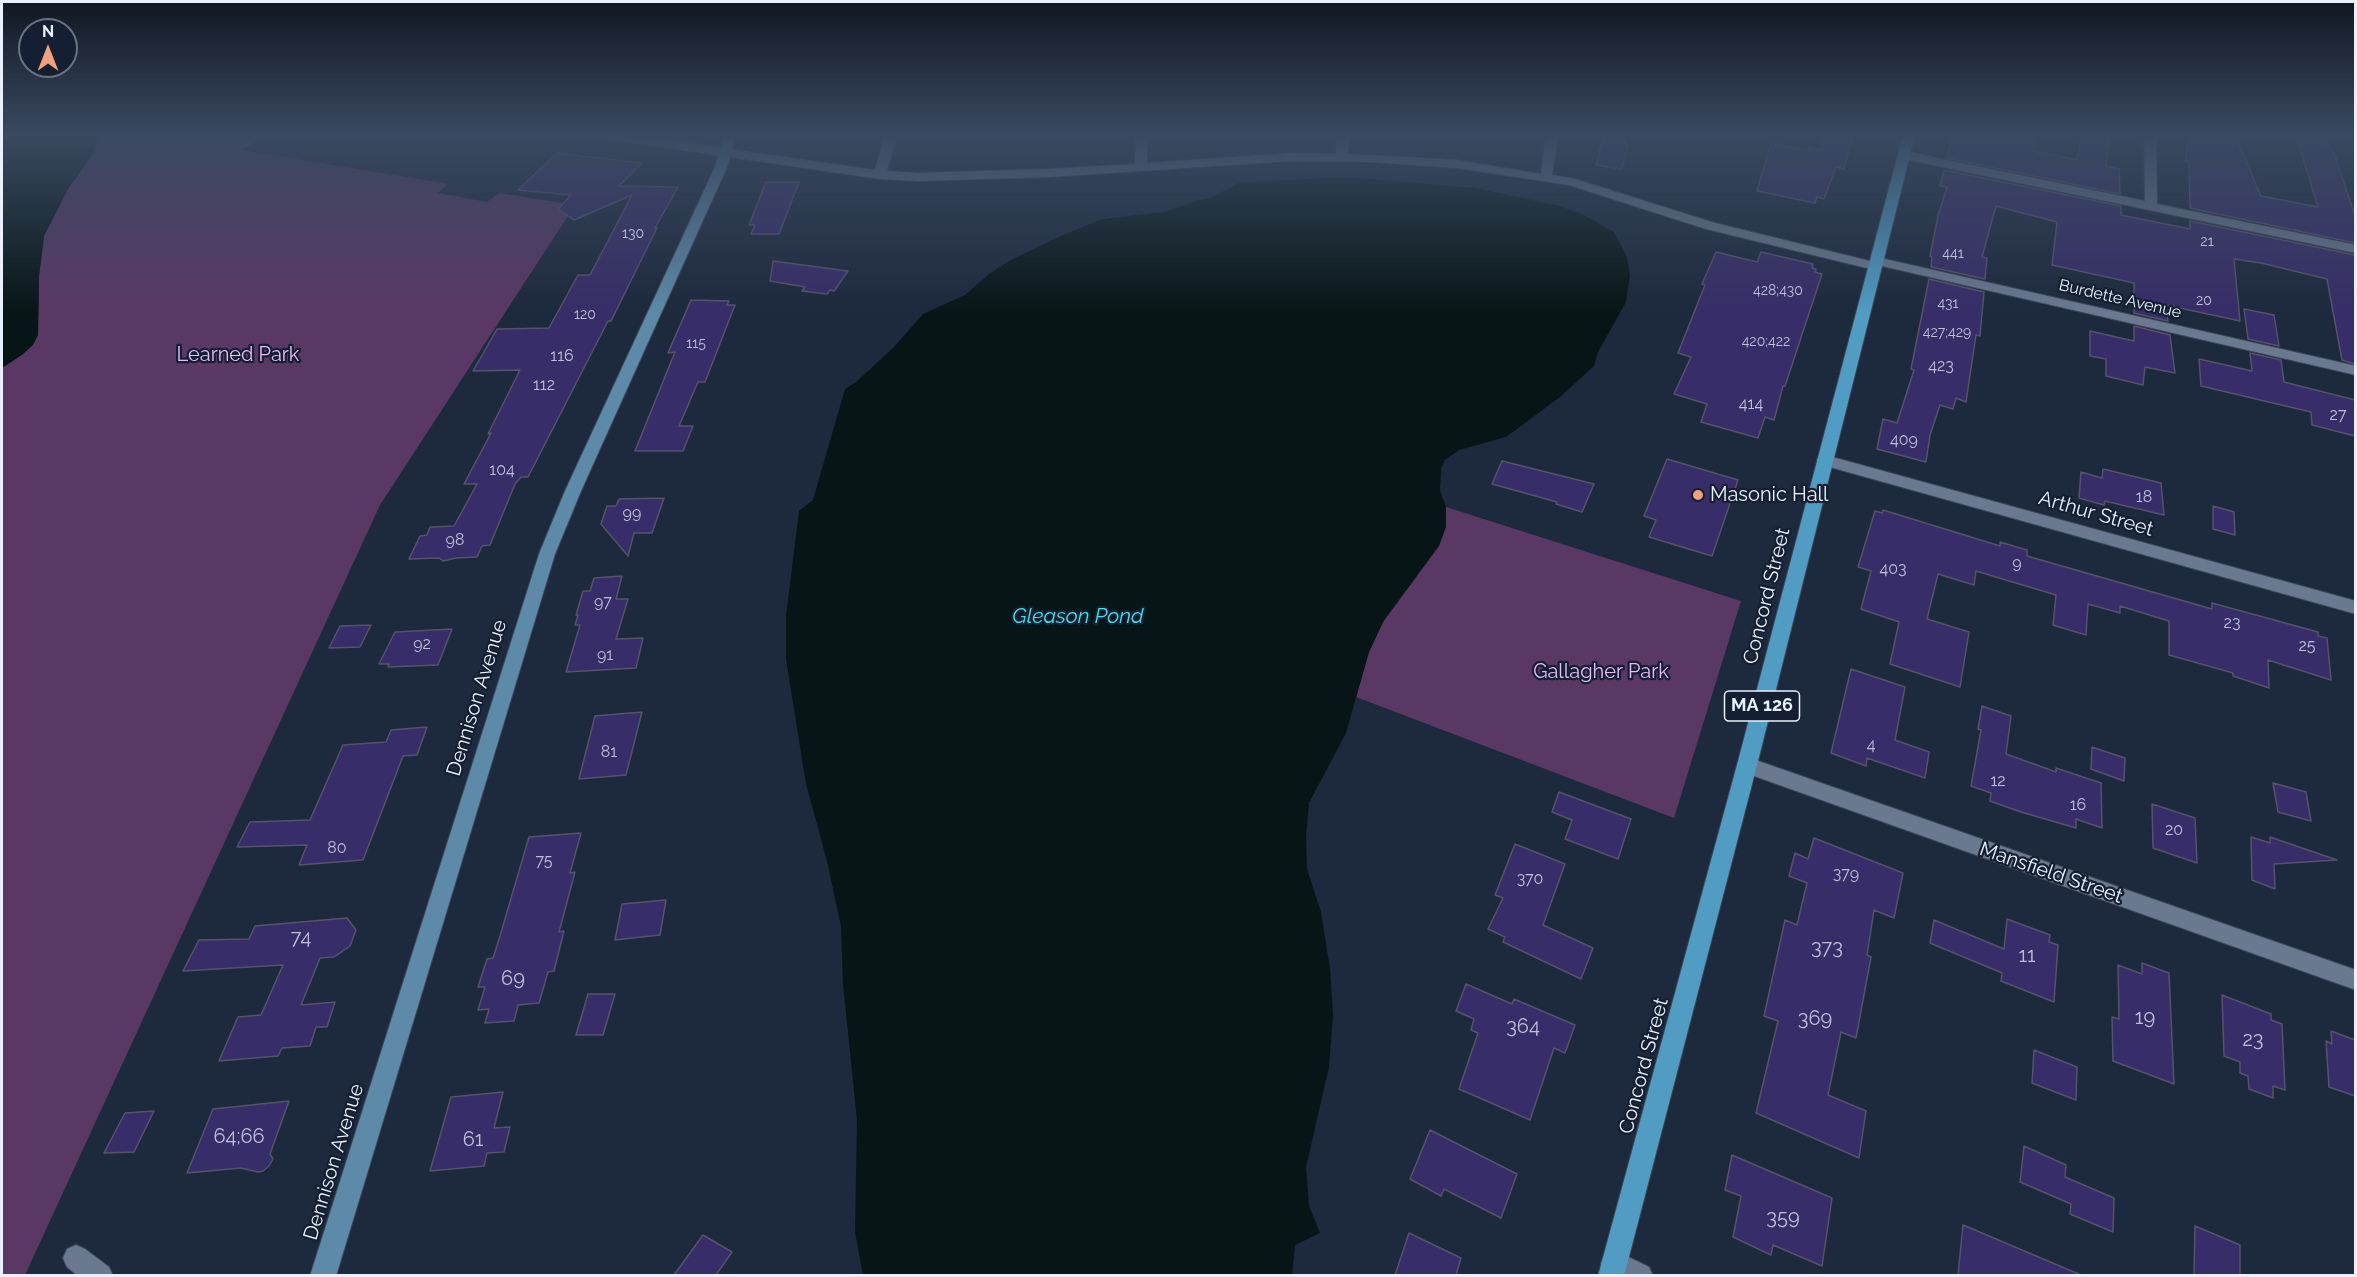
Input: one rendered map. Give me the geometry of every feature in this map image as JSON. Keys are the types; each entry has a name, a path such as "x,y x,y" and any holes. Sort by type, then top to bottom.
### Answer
{"main road":[{"name":"Concord Street","path":"1613,1269 1747,765 1894,195"}],"street":[{"name":"Dennison Avenue","path":"323,1275 547,554 706,195"},
{"name":"Burdette Avenue","path":"1613,195 1711,226 2355,371"},
{"path":"2091,195 2355,249"},
{"path":"2151,195 2151,207"},
{"name":"Arthur Street","path":"1825,460 2355,608"},
{"name":"Mansfield Street","path":"1747,765 2355,980"},
{"path":"76,1257 100,1275"},
{"path":"1613,1269 1640,1275"}],"green space":[{"name":"Learned Park","path":"65,195 447,195 487,202 497,195 509,195 575,205 380,505 25,1275 2,1276 2,368 23,354 38,335 39,276 44,236"},
{"name":"Gallagher Park","path":"1446,507 1741,601 1674,818 1356,697 1369,652 1383,622 1446,527"}],"water":[{"path":"2,195 65,195 44,236 39,276 38,335 33,345 2,368"},
{"name":"Gleason Pond","path":"1217,195 1507,195 1560,206 1584,215 1614,232 1627,257 1630,275 1626,302 1598,352 1594,366 1560,397 1506,437 1459,450 1445,460 1441,469 1440,490 1446,507 1446,527 1439,546 1383,622 1369,652 1346,733 1309,803 1306,836 1307,869 1321,912 1330,969 1333,1015 1329,1067 1306,1167 1309,1206 1320,1233 1295,1245 1292,1275 863,1275 855,1232 857,1120 843,984 841,926 827,861 806,784 786,659 786,616 799,511 813,500 845,389 856,382 894,347 923,314 965,295 989,274 1011,260 1102,219 1166,212"}],"building":[{"path":"567,195 674,195 655,228 657,228 611,321 608,321 528,477 521,477 515,484 490,545 482,546 477,557 443,561 439,558 409,559 420,536 427,535 430,527 454,526 477,484 464,484 520,370 473,371 497,329 549,328 578,275 590,275 632,195 574,220 558,209 571,195"},
{"path":"761,195 794,195 779,234 751,234 755,225 749,225"},
{"path":"1774,195 1826,195 1824,199 1817,197 1815,203"},
{"path":"1945,195 2065,195 2121,206 2121,215 2190,229 2190,221 2355,255 2355,364 2342,360 2327,279 2234,259 2240,321 2166,305 2168,321 2134,313 2134,283 2052,265 2057,222 1996,206 1982,257 1987,258 1985,279 1931,267 1932,257 1930,256"},
{"path":"2190,195 2260,195 2318,207 2314,195 2348,195 2355,216 2355,243 2190,208"},
{"path":"1716,252 1757,262 1761,252 1813,264 1812,268 1816,269 1815,272 1822,274 1785,386 1783,386 1774,420 1765,417 1758,438 1701,422 1707,404 1674,394 1691,357 1678,353 1705,285 1702,284"},
{"path":"773,261 848,271 834,291 830,290 827,294 802,291 805,287 770,281"},
{"path":"1929,279 1984,292 1980,336 1976,335 1966,402 1956,398 1953,409 1940,405 1930,435 1926,462 1877,449 1883,419 1897,423 1914,370 1911,369"},
{"path":"691,300 729,301 727,305 735,305 705,382 698,382 679,426 693,426 683,451 635,451 675,352 668,353"},
{"path":"2244,309 2274,315 2279,346 2248,339"},
{"path":"2134,326 2170,335 2175,373 2145,367 2143,385 2106,376 2106,359 2090,356 2090,331 2134,341"},
{"path":"2250,353 2281,360 2284,382 2355,400 2355,436 2312,425 2311,412 2201,386 2199,359 2252,371"},
{"name":"Masonic Hall","path":"1667,459 1738,480 1712,556 1649,537 1656,520 1644,516"},
{"path":"1502,461 1594,484 1582,512 1556,504 1557,502 1492,484"},
{"path":"2103,469 2161,483 2164,515 2105,501 2104,505 2079,498 2081,472 2102,478"},
{"path":"664,498 652,533 634,533 628,556 601,524 607,506 616,506 619,499"},
{"path":"2213,506 2234,512 2235,535 2213,529"},
{"path":"1883,510 2000,546 2000,542 2027,550 2027,556 2212,609 2212,603 2318,632 2318,636 2327,638 2331,680 2268,660 2269,688 2233,676 2233,673 2169,655 2169,621 2120,606 2120,613 2088,604 2086,635 2053,625 2056,595 1976,571 1974,585 1938,574 1927,619 1969,632 1960,687 1890,664 1899,622 1861,609 1871,571 1858,567 1875,511 1882,513"},
{"path":"622,576 616,599 628,599 616,639 643,638 636,668 566,672 580,625 575,625 583,591 590,591 594,578"},
{"path":"371,625 360,647 329,648 340,626"},
{"path":"452,629 438,665 388,667 389,664 379,664 395,632"},
{"path":"1851,669 1905,687 1895,740 1929,752 1925,778 1867,758 1866,766 1831,753"},
{"path":"1982,706 2011,716 2006,754 2056,772 2056,768 2101,783 2102,828 2076,819 2076,828 2021,812 1990,801 1991,793 1971,786 1981,730 1978,729"},
{"path":"642,712 626,775 579,779 595,716"},
{"path":"427,727 417,755 403,756 363,860 299,865 307,845 237,847 250,822 310,820 343,745 386,742 391,730"},
{"path":"2092,747 2125,758 2124,781 2091,769"},
{"path":"2273,783 2306,792 2311,821 2278,812"},
{"path":"1559,792 1631,819 1618,859 1565,839 1572,820 1552,812"},
{"path":"2152,804 2195,818 2197,863 2153,848"},
{"path":"581,833 570,873 575,872 559,932 564,931 554,971 548,972 539,1003 518,1005 514,1021 485,1023 489,1009 478,1010 485,987 478,987 487,959 493,958 529,837"},
{"path":"2251,837 2270,843 2270,837 2337,860 2274,864 2275,889 2252,880"},
{"path":"1814,838 1903,873 1894,918 1874,910 1867,955 1871,957 1856,1038 1841,1032 1828,1095 1866,1111 1859,1158 1756,1113 1778,1021 1764,1016 1785,920 1797,925 1807,883 1789,876 1795,853 1808,859"},
{"path":"1515,844 1565,864 1543,925 1593,948 1581,979 1503,942 1505,937 1488,929 1503,898 1495,895"},
{"path":"666,900 660,935 615,940 622,904"},
{"path":"347,918 356,930 350,946 334,957 320,958 301,1005 335,1002 327,1027 316,1027 310,1046 282,1048 278,1056 219,1061 238,1017 261,1015 283,965 183,971 199,940 249,939 255,926"},
{"path":"2007,919 2050,935 2049,942 2058,945 2054,1002 2001,981 2002,973 1930,943 1934,920 2004,949"},
{"path":"2142,963 2169,973 2174,1084 2113,1061 2112,1017 2119,1019 2118,965 2142,974"},
{"path":"1466,984 1512,1004 1514,999 1575,1025 1565,1053 1554,1048 1530,1120 1459,1089 1478,1033 1471,1030 1474,1019 1456,1011"},
{"path":"588,994 615,994 603,1035 576,1035"},
{"path":"2222,995 2271,1014 2271,1020 2282,1024 2285,1090 2273,1086 2273,1098 2249,1089 2248,1076 2240,1073 2240,1062 2224,1056"},
{"path":"2331,1031 2355,1040 2355,1096 2329,1087 2326,1041 2332,1044"},
{"path":"2034,1050 2077,1067 2076,1100 2032,1083"},
{"path":"503,1092 494,1128 510,1127 504,1152 487,1153 484,1166 430,1171 451,1097"},
{"path":"289,1101 270,1154 273,1159 263,1171 241,1168 187,1173 213,1109"},
{"path":"154,1111 134,1152 104,1153 125,1113"},
{"path":"1430,1130 1517,1174 1501,1218 1444,1189 1441,1196 1410,1179"},
{"path":"2024,1146 2066,1165 2065,1177 2114,1198 2113,1232 2070,1214 2071,1204 2020,1182"},
{"path":"1732,1155 1832,1198 1822,1266 1773,1245 1771,1255 1733,1237 1741,1196 1725,1190"},
{"path":"1963,1225 2081,1275 1958,1275"},
{"path":"2195,1226 2240,1245 2240,1275 2194,1275"},
{"path":"1409,1233 1461,1258 1456,1275 1395,1275"},
{"path":"703,1235 732,1252 716,1275 674,1275"}],"place":[{"name":"Masonic Hall","path":"1698,495"}]}
